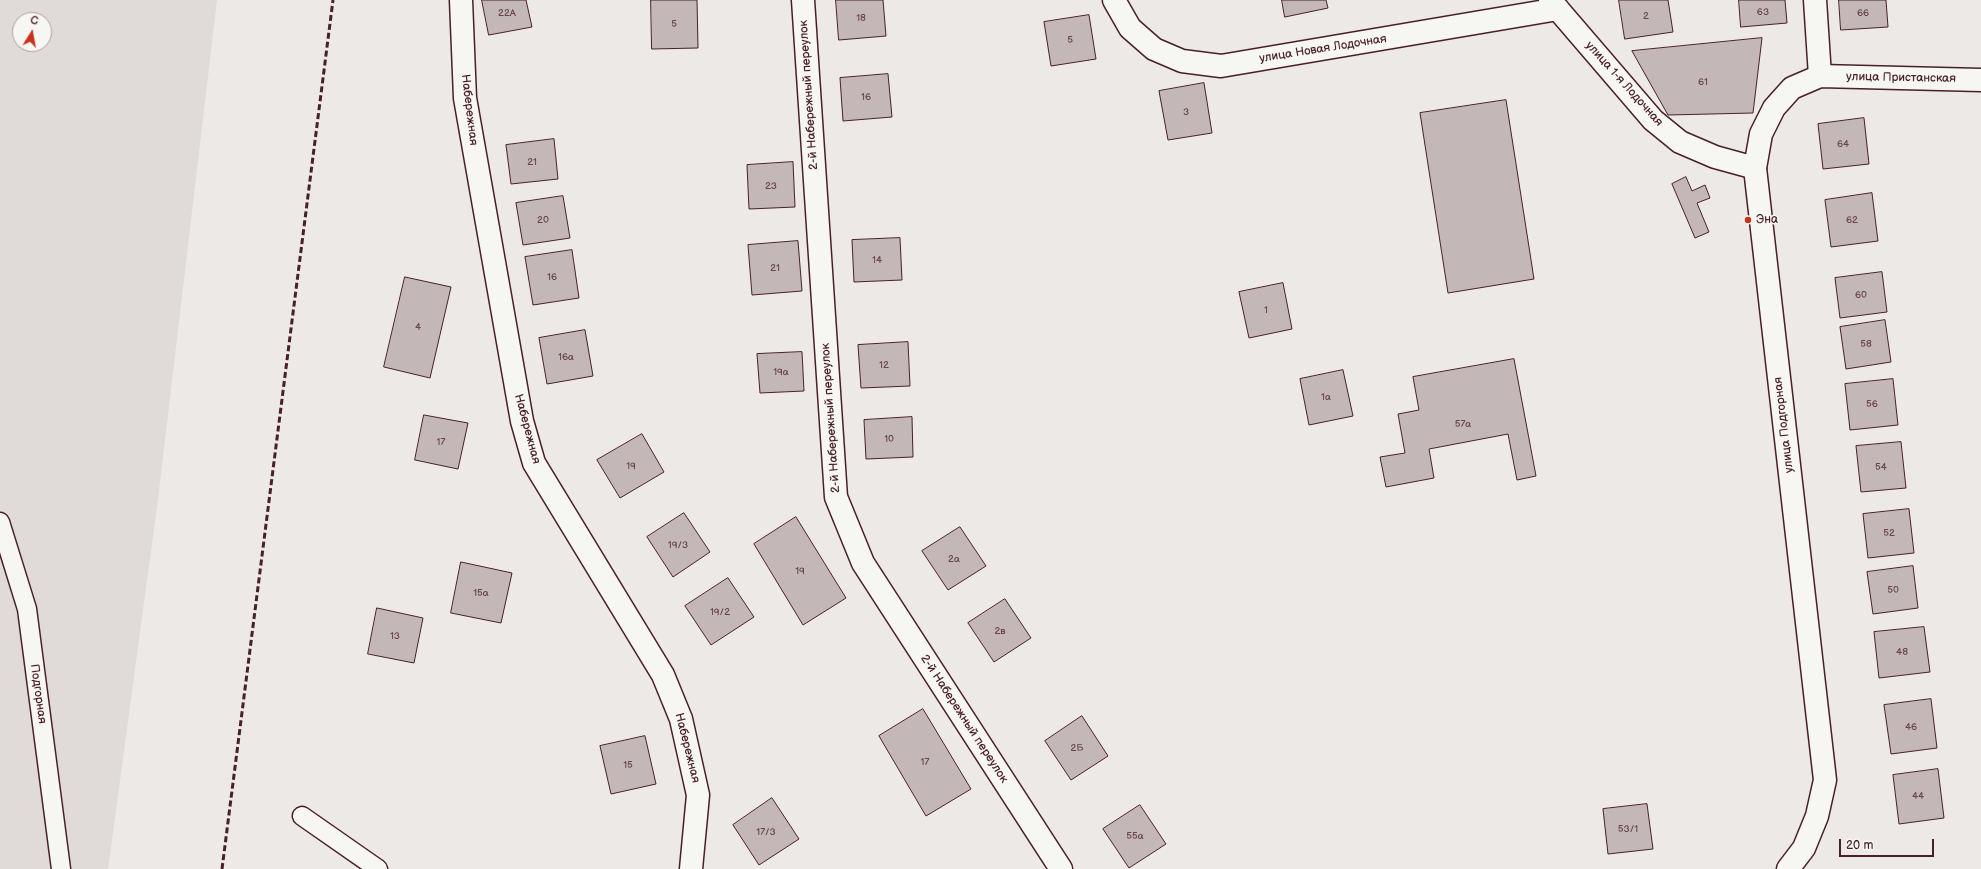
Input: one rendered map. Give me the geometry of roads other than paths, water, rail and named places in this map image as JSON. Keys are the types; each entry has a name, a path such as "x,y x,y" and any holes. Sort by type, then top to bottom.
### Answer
{"street":[{"name":"Набережная","path":"461,0 465,98 522,421 534,463 663,675 681,719 698,795 691,869"},
{"name":"2-й Набережный переулок","path":"803,0 836,497 863,563 1061,869"},
{"name":"улица Новая Лодочная","path":"1114,0 1130,28 1154,49 1182,62 1221,66 1554,5"},
{"path":"1815,0 1820,76"},
{"name":"улица 1-я Лодочная","path":"1554,5 1653,120 1680,142 1715,157 1754,168"},
{"name":"улица Пристанская","path":"1820,76 1981,80"},
{"name":"улица Подгорная","path":"1788,869 1804,848 1818,816 1825,780 1754,168 1761,134 1774,108 1792,88 1820,76"}],"lane":[{"name":"Подгорная","path":"0,522 27,609 61,869"},
{"path":"302,816 378,869"}],"railway":[{"path":"222,869 333,0"}],"place":[{"name":"Эна","path":"1748,220"}]}
